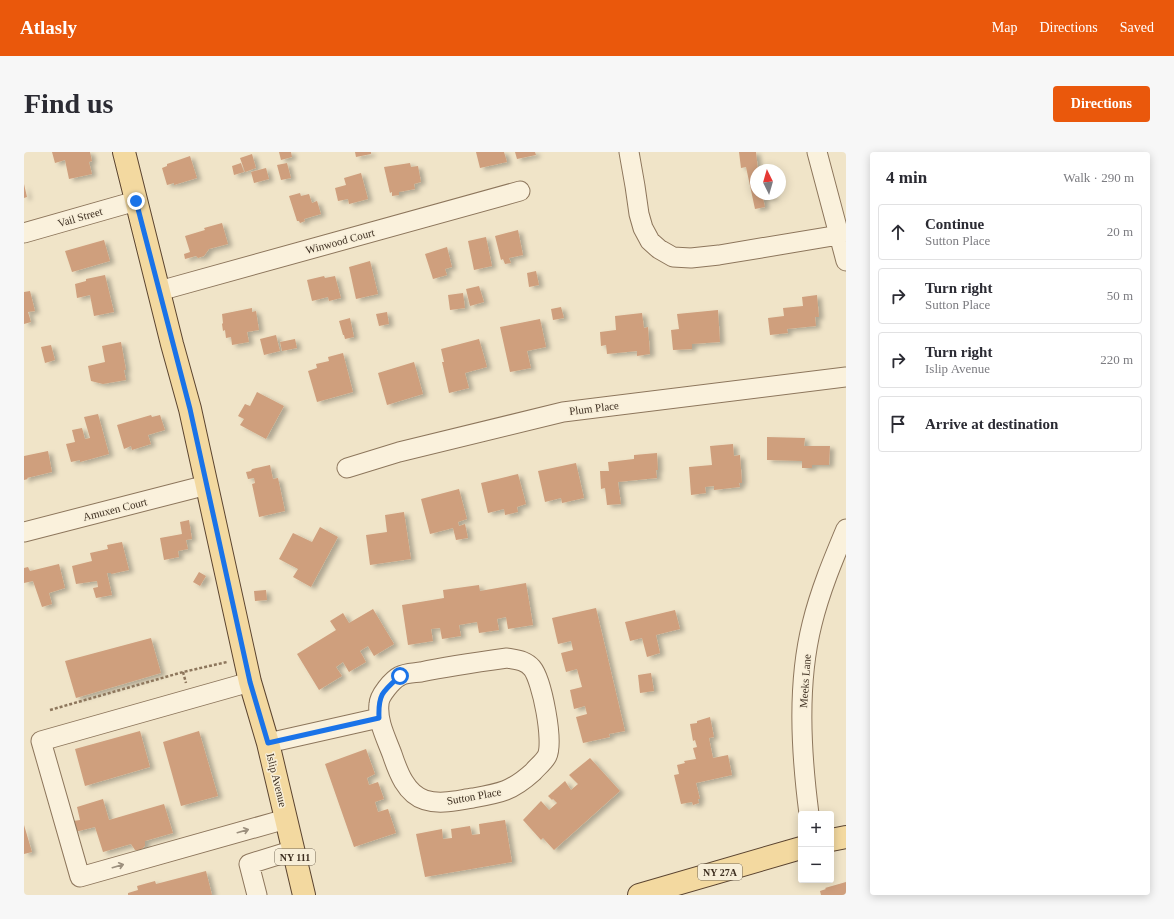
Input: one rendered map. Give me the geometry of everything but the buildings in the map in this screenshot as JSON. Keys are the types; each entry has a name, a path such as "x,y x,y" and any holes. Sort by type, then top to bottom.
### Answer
{"main road":[{"name":"Islip Avenue","path":"124,152 172,344 190,409 250,682 268,743 304,895"},
{"path":"834,839 846,836"},
{"name":"NY 27A","path":"640,895 798,849"}],"street":[{"path":"629,152 639,214 643,228 650,241 659,249 673,257 691,258 720,255 839,235"},
{"path":"817,152 846,261"},
{"name":"Winwood Court","path":"159,291 520,191"},
{"name":"Vail Street","path":"24,233 136,201"},
{"name":"Plum Place","path":"347,468 399,452 562,412 846,377"},
{"name":"Amuxen Court","path":"24,532 207,485"},
{"name":"Meeks Lane","path":"810,811 804,764 802,726 804,668 812,624 827,576 846,529"},
{"name":"Sutton Place","path":"507,658 523,661 532,669 540,687 548,723 549,742 547,756 538,767 521,782 499,794 444,802 431,802 418,798 407,788 396,764 379,718 379,703 386,689 400,676 438,668 507,658"},
{"path":"250,682 41,741 80,877 286,818"},
{"path":"268,743 379,718"},
{"path":"257,895 249,864 294,850"}],"path":[{"path":"50,710 183,672 230,661"}],"route":[{"path":"136,201 190,409 250,682 268,743 379,718 379,703 386,689 400,676"}]}
